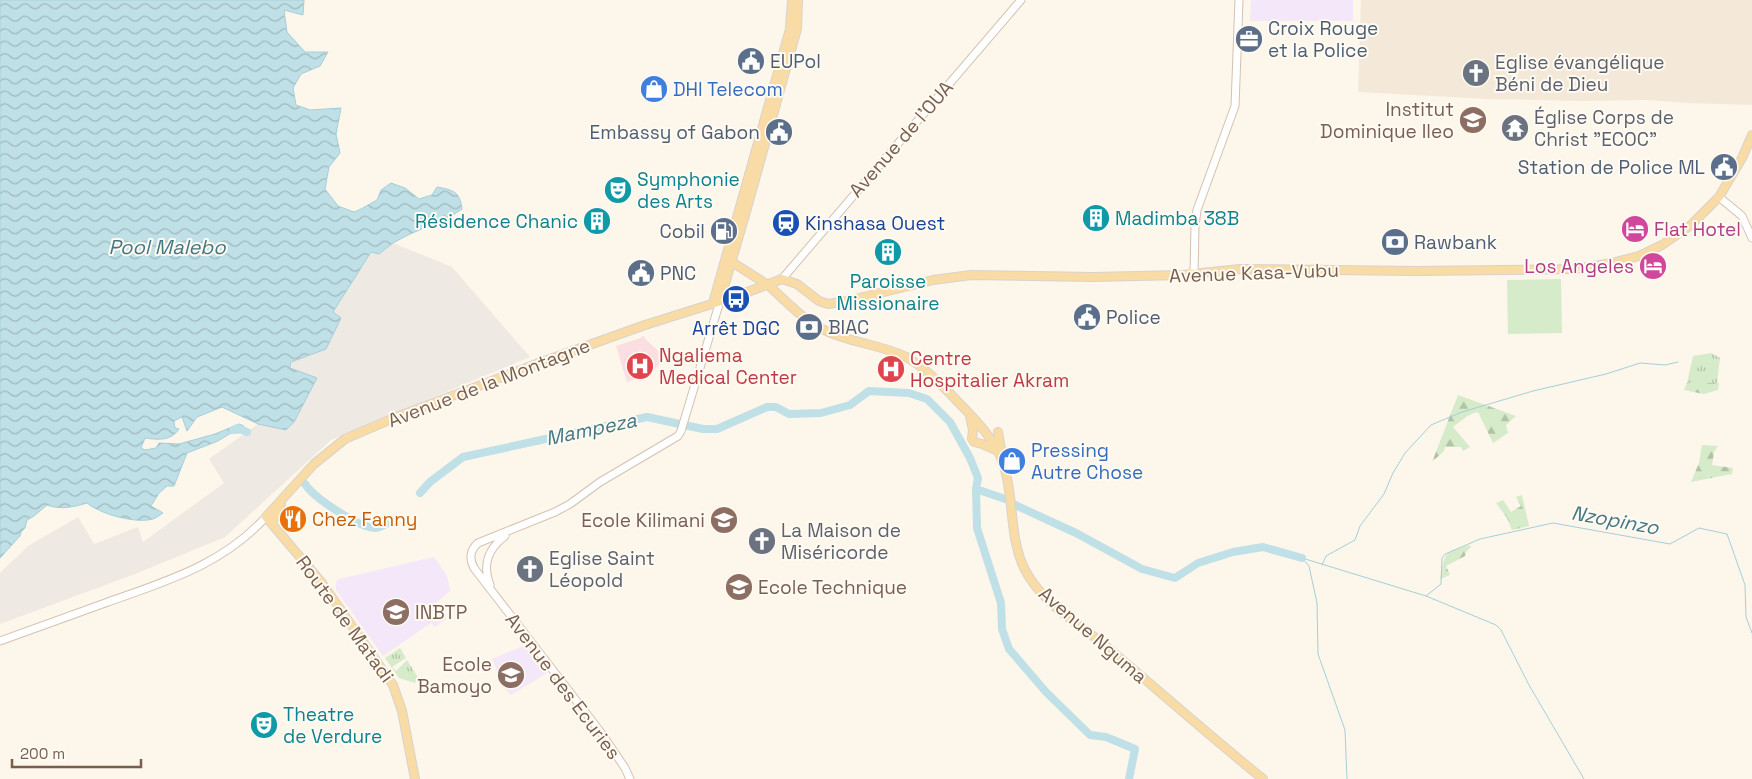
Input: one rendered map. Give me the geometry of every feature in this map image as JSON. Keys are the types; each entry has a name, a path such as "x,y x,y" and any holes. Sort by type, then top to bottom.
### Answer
{"main road":[{"path":"728,260 790,29 792,0"},
{"path":"716,302 796,29 798,0"},
{"name":"Avenue Kasa-Vubu","path":"782,278 797,284 819,300 828,304 847,302 955,276 1179,276 1240,269 1417,271 1576,269 1625,260 1662,246 1691,225 1719,197 1742,158 1752,135"},
{"name":"Avenue Nguma","path":"728,260 767,285 810,322 825,331 890,351 913,361 958,402 998,451 1003,462 1007,476 1019,553 1025,570 1043,595 1263,779"},
{"path":"716,302 782,278"},
{"name":"Avenue de la Montagne","path":"268,519 324,454 345,439 394,418 548,360 716,302"},
{"path":"969,414 974,430 973,441 998,451"},
{"path":"998,432 1003,462"},
{"name":"Avenue de la Montagne","path":"268,519 277,515 286,496"},
{"path":"277,515 279,531"},
{"path":"268,519 279,531"},
{"name":"Route de Matadi","path":"279,531 322,583 394,685 402,712 413,777"}],"street":[{"name":"Avenue de l’OUA","path":"782,278 1021,0"},
{"path":"1194,274 1197,210 1235,106 1239,0"},
{"path":"1719,197 1742,216 1752,238"},
{"name":"Avenue des Ecuries","path":"630,779 625,768 602,734 474,568 470,561 471,555 478,543 540,520 570,504 600,482 678,436 713,322 716,302"},
{"path":"0,641 194,570 225,553 268,519"},
{"name":"Avenue des Ecuries","path":"494,594 486,573 488,555 491,548 511,531"}],"shaded area":[{"path":"1251,0 1353,0 1353,21 1250,21"},
{"path":"1361,0 1752,0 1752,105 1646,100 1487,99 1358,92"},
{"path":"393,243 452,267 530,357 331,440 225,537 135,574 0,624 0,573 28,546 78,517 94,544 138,527 143,542 224,483 209,459 258,424 286,430 292,362 326,349 333,312 371,252 379,254"},
{"name":"Ngaliema Medical Center","path":"642,336 665,357 650,375 627,382 616,346 641,338"},
{"name":"INBTP","path":"434,557 447,576 450,591 435,604 446,619 435,627 431,623 383,656 336,590 336,582 339,579"},
{"path":"526,645 547,673 511,695 506,690 492,659"}],"green space":[{"path":"1561,279 1562,333 1508,334 1507,280"},
{"path":"1712,353 1720,358 1717,383 1687,383 1693,356"},
{"path":"1687,383 1719,383 1718,390 1704,394 1684,390"},
{"path":"1458,395 1516,416 1506,425 1508,433 1493,443 1478,412 1468,416 1453,427 1470,447 1463,451 1461,447 1445,447 1444,451 1432,462"},
{"path":"1702,445 1718,446 1714,452 1712,465 1733,468 1732,474 1691,482 1699,463"},
{"path":"1522,495 1529,526 1512,530 1507,518 1496,503 1503,500 1511,512 1521,506 1516,497"},
{"path":"1469,545 1471,547 1465,556 1446,566 1450,575 1440,579 1446,555"},
{"path":"400,648 406,658 392,667 396,671 407,660 417,676 418,679 415,683 399,678 385,658"}],"water":[{"name":"Pool Malebo","path":"0,0 304,0 303,15 284,10 287,32 305,52 328,52 320,66 301,74 293,88 296,105 310,110 341,108 336,134 340,153 329,167 325,189 338,206 354,212 377,200 381,190 391,183 405,188 419,199 432,195 437,187 455,192 460,198 462,209 393,243 379,254 371,252 333,312 341,318 326,349 291,362 290,368 317,378 294,422 286,430 258,424 222,407 197,417 187,431 182,417 174,421 175,428 179,429 176,433 168,438 145,438 141,448 145,450 156,448 159,443 179,444 215,434 239,424 244,426 239,433 231,433 218,441 187,453 174,486 167,486 159,493 151,506 163,513 153,519 137,520 118,517 100,511 87,503 67,507 47,505 27,520 20,536 0,558"}],"waterway":[{"path":"1322,565 1326,556 1355,540 1360,526 1384,494 1393,473 1405,453 1431,425 1462,412 1533,391 1606,374 1640,363 1665,365 1678,362"},
{"name":"Mampeza","path":"420,493 430,482 463,457 647,417 703,429 717,429 767,407 776,407 789,414 821,413 850,405 869,391 909,393 927,399 950,422 970,458 978,478 976,489 977,528 1001,603 1002,629 1009,649 1046,692 1090,735 1106,737 1135,749 1129,779"},
{"name":"Mampeza","path":"233,430 237,428 247,432"},
{"name":"Mampeza","path":"305,484 317,497 358,523 375,528 386,524"},
{"path":"976,489 1005,499"},
{"path":"1013,504 1076,533 1142,569 1175,578 1198,563 1233,552 1263,547 1302,558"},
{"name":"Nzopinzo","path":"1426,596 1441,584 1442,558 1445,554 1480,539 1553,523 1670,544 1699,528 1727,534 1745,585 1746,617 1752,633"},
{"path":"1302,558 1426,596 1496,625 1501,630 1529,685 1584,779"},
{"path":"1302,558 1309,566 1317,603 1318,654 1345,730 1347,779"}],"place":[{"name":"Croix Rouge et la Police","path":"1249,39"},
{"name":"EUPol","path":"751,61"},
{"name":"Eglise évangélique Béni de Dieu","path":"1476,73"},
{"name":"DHI Telecom","path":"654,89"},
{"name":"Institut Dominique Ileo","path":"1473,120"},
{"name":"Église Corps de Christ \"ECOC\"","path":"1515,128"},
{"name":"Embassy of Gabon","path":"779,132"},
{"name":"Station de Police ML","path":"1724,167"},
{"name":"Symphonie des Arts","path":"618,190"},
{"name":"Madimba 38B","path":"1096,218"},
{"name":"Résidence Chanic","path":"597,221"},
{"name":"Kinshasa Ouest","path":"786,223"},
{"name":"Flat Hotel","path":"1635,229"},
{"name":"Cobil","path":"724,231"},
{"name":"Rawbank","path":"1395,242"},
{"name":"Paroisse Missionaire","path":"888,252"},
{"name":"Los Angeles","path":"1653,266"},
{"name":"PNC","path":"641,273"},
{"name":"Arrêt DGC","path":"736,299"},
{"name":"Police","path":"1087,317"},
{"name":"BIAC","path":"809,327"},
{"name":"Ngaliema Medical Center","path":"640,366"},
{"name":"Centre Hospitalier Akram","path":"891,369"},
{"name":"Pressing Autre Chose","path":"1012,461"},
{"name":"Chez Fanny","path":"293,519"},
{"name":"Ecole Kilimani","path":"724,520"},
{"name":"La Maison de Miséricorde","path":"762,541"},
{"name":"Eglise Saint Léopold","path":"530,569"},
{"name":"Ecole Technique","path":"739,587"},
{"name":"INBTP","path":"396,612"},
{"name":"Ecole Bamoyo","path":"511,675"},
{"name":"Theatre de Verdure","path":"264,725"}]}
